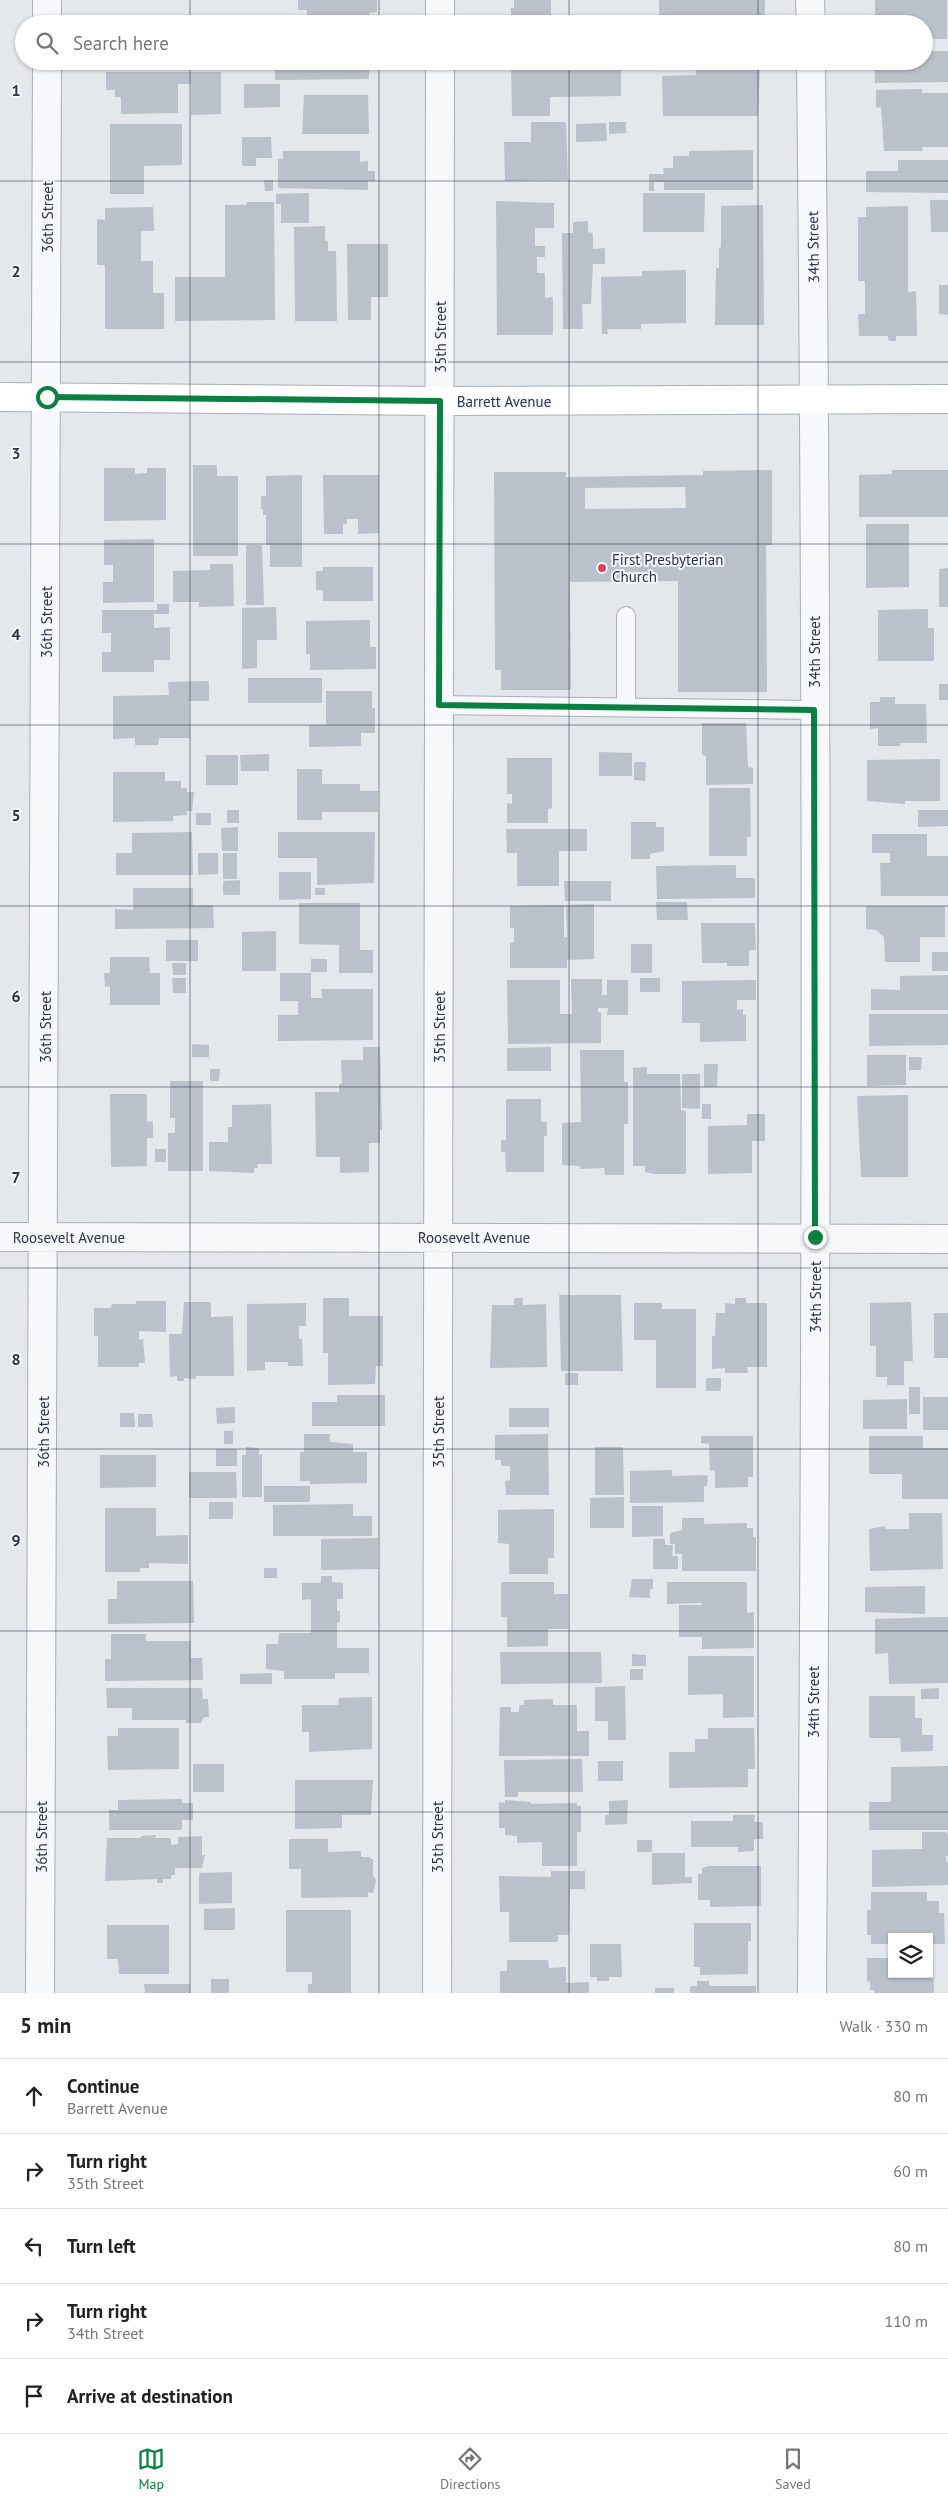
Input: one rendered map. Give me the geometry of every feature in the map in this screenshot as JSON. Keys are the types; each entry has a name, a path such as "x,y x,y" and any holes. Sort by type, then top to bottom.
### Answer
{"main road":[{"name":"Barrett Avenue","path":"0,397 440,401 815,398 948,399"}],"street":[{"path":"47,0 47,15"},
{"path":"440,0 440,15"},
{"path":"810,0 811,15"},
{"name":"36th Street","path":"40,1993 47,70"},
{"name":"35th Street","path":"437,1993 440,70"},
{"name":"34th Street","path":"811,70 815,398 815,1237 812,1993"},
{"name":"Roosevelt Avenue","path":"0,1237 815,1237 948,1239"}],"lane":[{"path":"626,616 626,707"},
{"path":"439,705 814,710"}],"building":[{"path":"298,0 377,0 377,12 369,13 369,15 307,15 307,10 298,10"},
{"path":"514,0 551,0 551,15 511,15 511,8 514,8"},
{"path":"659,0 765,0 765,15 659,15"},
{"path":"875,0 947,0 947,39 933,39 933,15 875,15"},
{"path":"933,51 948,51 948,82 875,83 874,70 933,70"},
{"path":"275,70 369,70 369,79 275,80"},
{"path":"511,70 621,70 621,96 550,97 550,116 512,116"},
{"path":"696,70 760,70 758,116 663,116 662,76 696,75"},
{"path":"106,72 221,72 221,114 191,115 191,84 178,84 178,113 121,114 121,97 115,97 115,90 106,90"},
{"path":"244,84 280,84 280,107 244,108"},
{"path":"922,89 922,93 948,93 948,147 922,147 923,151 884,151 881,107 876,108 876,90"},
{"path":"304,95 368,95 369,134 302,134"},
{"path":"531,122 566,122 568,180 505,181 504,142 531,142"},
{"path":"609,122 626,122 626,133 609,134"},
{"path":"606,123 607,141 576,142 576,124"},
{"path":"110,124 182,124 182,165 144,166 144,194 110,194"},
{"path":"242,137 271,137 272,158 256,158 256,166 242,166"},
{"path":"753,150 753,190 664,190 664,182 654,182 654,191 649,191 649,174 664,174 663,168 673,168 673,156 689,156 689,151"},
{"path":"283,151 360,151 360,162 368,161 368,171 375,171 375,181 368,181 368,190 278,188 278,159 283,159"},
{"path":"898,160 948,160 948,193 866,192 866,171 898,171"},
{"path":"264,180 273,180 273,191 265,191"},
{"path":"309,193 309,223 281,223 281,204 276,204 276,194"},
{"path":"643,193 705,193 704,232 643,232"},
{"path":"930,200 948,200 948,232 931,232"},
{"path":"496,201 554,203 554,228 535,228 535,246 545,246 545,257 537,257 537,273 545,273 545,298 553,297 553,335 497,335"},
{"path":"247,202 274,202 275,320 175,321 175,277 225,277 225,205 246,205"},
{"path":"763,205 764,325 715,325 716,268 719,268 719,248 721,247 721,206"},
{"path":"908,206 908,292 916,291 917,336 896,336 896,341 889,341 888,336 859,336 858,314 865,314 865,281 858,281 858,217 866,217 866,207"},
{"path":"153,207 154,231 141,231 141,261 153,261 153,293 164,293 164,329 105,329 105,265 97,265 97,219 105,220 105,208"},
{"path":"588,221 588,232 593,233 593,249 605,248 605,264 593,264 591,304 582,304 583,329 563,329 562,233 573,233 573,222"},
{"path":"325,226 325,241 328,241 328,251 336,251 337,321 295,321 294,227"},
{"path":"347,244 388,244 388,297 371,297 371,320 348,320"},
{"path":"686,270 686,323 641,324 641,329 607,329 608,334 602,334 601,277 642,276 642,271"},
{"path":"939,285 948,285 948,315 939,314"},
{"path":"193,465 217,465 217,476 238,476 238,556 193,556"},
{"path":"104,468 135,468 135,474 147,473 147,468 166,468 166,520 104,521"},
{"path":"772,470 772,545 766,545 767,692 678,692 678,581 570,582 571,690 501,690 501,670 495,670 494,472 566,472 566,477 703,475 703,471","holes":["685,487 686,508 585,509 585,488"]},
{"path":"892,470 948,470 948,517 859,517 859,475 892,474"},
{"path":"302,475 302,567 270,567 270,545 266,545 266,515 263,515 263,509 261,509 261,496 266,496 266,476"},
{"path":"323,475 379,475 379,533 358,534 358,519 347,519 347,524 343,524 343,534 324,534"},
{"path":"866,524 909,524 909,587 866,588"},
{"path":"154,539 154,602 103,603 103,582 113,582 113,565 104,565 104,540"},
{"path":"246,545 262,545 264,605 246,605"},
{"path":"210,564 233,564 234,606 199,607 199,602 173,602 173,571 210,570"},
{"path":"323,567 373,567 373,601 323,601 323,590 316,590 316,571 323,571"},
{"path":"948,568 948,607 939,607 939,569"},
{"path":"157,604 169,604 169,614 154,614 154,628 170,627 170,660 154,660 154,672 102,672 102,652 111,652 111,633 102,633 102,610 157,610"},
{"path":"276,607 277,640 257,640 257,668 242,669 242,608"},
{"path":"928,609 928,628 934,628 934,661 878,661 878,610"},
{"path":"370,620 370,647 376,647 376,669 310,670 310,654 306,654 306,621"},
{"path":"248,678 322,678 322,703 248,703"},
{"path":"209,681 209,701 189,701 190,738 159,738 158,745 135,745 135,738 113,739 113,696 169,695 168,682"},
{"path":"939,684 948,684 948,700 939,700"},
{"path":"326,691 372,691 372,708 375,708 375,733 361,733 361,746 309,747 309,725 326,725"},
{"path":"880,697 895,697 895,704 926,704 927,743 900,743 900,746 878,746 878,728 870,729 870,702 880,702"},
{"path":"702,723 746,723 748,767 753,768 753,784 706,785 706,756 702,755"},
{"path":"599,752 632,753 632,776 599,776"},
{"path":"269,754 269,771 241,771 240,755"},
{"path":"206,755 238,755 238,785 206,785"},
{"path":"507,758 552,758 552,808 548,809 548,823 507,823 507,803 512,804 512,794 507,794"},
{"path":"940,759 940,801 905,801 905,804 867,801 867,760"},
{"path":"634,762 646,762 645,781 634,780"},
{"path":"297,769 322,769 322,784 360,784 360,791 378,791 378,812 322,812 322,820 297,820"},
{"path":"113,772 165,772 165,781 181,781 181,788 187,788 187,792 194,792 192,811 187,811 187,815 173,816 173,821 113,822"},
{"path":"709,788 750,788 751,837 747,837 747,856 709,856"},
{"path":"227,810 239,810 239,823 227,823"},
{"path":"918,810 948,810 948,826 918,827"},
{"path":"196,813 211,813 211,825 196,825"},
{"path":"631,822 656,822 656,827 664,827 664,851 650,854 650,859 631,859"},
{"path":"238,827 238,851 222,851 221,828"},
{"path":"506,829 587,829 587,851 559,851 559,886 517,886 517,853 507,853"},
{"path":"192,832 193,875 116,875 116,853 132,853 132,833"},
{"path":"278,832 375,832 374,883 317,885 317,858 278,858"},
{"path":"872,834 927,834 927,856 948,856 948,896 881,896 880,863 890,863 890,853 872,853"},
{"path":"198,853 218,853 218,874 198,875"},
{"path":"223,853 237,853 237,879 223,879"},
{"path":"736,865 736,878 755,878 755,898 657,899 656,866"},
{"path":"279,872 311,872 311,899 279,900"},
{"path":"240,880 240,895 223,895 223,881"},
{"path":"564,881 611,881 611,901 565,901"},
{"path":"133,888 193,888 193,905 213,905 214,928 115,929 115,909 133,910"},
{"path":"315,888 325,888 325,895 315,895"},
{"path":"656,902 687,902 688,920 657,920"},
{"path":"299,903 360,903 360,950 373,950 373,973 339,973 339,945 299,944"},
{"path":"594,904 594,959 567,960 567,968 510,968 510,943 514,942 514,928 510,928 510,906 564,905 564,937 567,937 566,905"},
{"path":"866,906 945,906 945,937 920,937 920,962 885,962 884,937 876,930 866,929"},
{"path":"701,923 755,923 756,950 749,950 749,966 727,966 727,963 702,963"},
{"path":"276,931 276,971 242,971 242,932"},
{"path":"166,940 198,940 198,961 166,961"},
{"path":"631,944 652,944 652,973 631,973"},
{"path":"932,952 948,952 948,971 932,971"},
{"path":"110,957 149,957 150,973 160,973 160,1005 110,1005 110,986 105,987 104,973 110,973"},
{"path":"311,959 327,959 327,972 311,972"},
{"path":"172,963 186,963 186,975 173,975"},
{"path":"280,973 311,973 311,998 322,998 321,989 373,989 373,1040 278,1041 278,1015 298,1015 298,1001 280,1001"},
{"path":"948,975 948,1010 871,1010 871,989 900,990 900,976"},
{"path":"172,978 186,978 186,993 173,993"},
{"path":"640,978 660,978 660,992 640,992"},
{"path":"571,979 602,979 602,995 607,995 607,980 628,980 628,1015 607,1015 608,1008 598,1008 598,1012 601,1012 601,1043 508,1044 507,980 560,980 560,1014 572,1014"},
{"path":"756,980 756,1000 737,1000 737,1010 743,1009 743,1015 746,1014 746,1041 700,1042 700,1023 682,1023 682,981"},
{"path":"869,1014 948,1014 948,1045 869,1046"},
{"path":"192,1044 209,1045 209,1057 192,1057"},
{"path":"363,1047 380,1047 382,1130 380,1130 380,1143 369,1143 369,1172 340,1173 340,1157 316,1157 315,1092 339,1092 339,1084 342,1084 341,1060 363,1060"},
{"path":"551,1047 551,1071 507,1071 507,1048"},
{"path":"580,1050 624,1050 624,1082 628,1082 628,1124 624,1124 624,1175 605,1175 604,1168 580,1169 580,1166 562,1165 562,1123 581,1122"},
{"path":"867,1055 906,1055 906,1085 867,1086"},
{"path":"909,1057 922,1057 921,1070 909,1070"},
{"path":"704,1064 718,1064 717,1087 704,1087"},
{"path":"647,1067 647,1074 680,1074 681,1110 686,1111 686,1174 654,1174 645,1172 645,1166 633,1166 633,1068"},
{"path":"210,1069 220,1069 219,1081 210,1081"},
{"path":"682,1074 700,1074 700,1109 682,1108"},
{"path":"170,1081 203,1081 203,1171 168,1171 168,1133 175,1133 175,1118 170,1118"},
{"path":"110,1094 147,1094 147,1122 153,1121 153,1138 147,1138 147,1166 111,1167"},
{"path":"908,1095 908,1177 861,1177 857,1096"},
{"path":"506,1099 541,1099 541,1122 547,1122 547,1136 544,1136 544,1172 506,1172 505,1152 501,1152 501,1140 506,1140"},
{"path":"271,1104 272,1164 257,1164 258,1168 254,1168 254,1173 209,1171 209,1142 228,1142 228,1127 232,1127 232,1105"},
{"path":"702,1104 711,1104 711,1119 702,1119"},
{"path":"747,1114 765,1114 765,1141 752,1141 752,1173 708,1174 708,1126 747,1125"},
{"path":"155,1149 166,1149 166,1162 155,1162"},
{"path":"559,1295 621,1295 623,1371 561,1371"},
{"path":"323,1298 349,1298 349,1316 383,1316 383,1366 376,1366 375,1384 328,1385 328,1353 323,1353"},
{"path":"514,1298 523,1298 523,1305 546,1304 547,1367 490,1368 492,1305 514,1305"},
{"path":"735,1298 746,1298 746,1303 767,1303 767,1367 747,1367 748,1373 725,1373 725,1368 712,1369 712,1336 715,1336 716,1313 725,1313 725,1303 735,1304"},
{"path":"136,1301 166,1301 166,1332 139,1331 139,1340 143,1339 145,1363 139,1363 139,1367 98,1367 98,1336 94,1336 94,1308 111,1308 112,1304 136,1304"},
{"path":"184,1302 211,1302 211,1317 233,1316 234,1376 196,1376 196,1379 184,1378 184,1381 177,1381 177,1376 170,1377 169,1334 182,1334"},
{"path":"911,1302 913,1361 904,1361 904,1385 887,1385 887,1377 876,1377 876,1346 870,1346 870,1303"},
{"path":"306,1303 306,1326 299,1326 299,1339 302,1339 303,1366 288,1366 288,1362 265,1362 265,1370 247,1371 247,1304"},
{"path":"634,1303 662,1303 662,1309 696,1309 696,1388 656,1388 656,1340 634,1340"},
{"path":"934,1313 948,1313 948,1358 934,1358"},
{"path":"565,1373 578,1373 578,1385 565,1385"},
{"path":"706,1378 721,1378 721,1391 706,1391"},
{"path":"909,1387 920,1387 920,1414 909,1414"},
{"path":"337,1395 385,1395 385,1426 312,1426 312,1402 337,1402"},
{"path":"923,1397 948,1397 948,1430 923,1430"},
{"path":"907,1399 907,1429 863,1429 863,1400"},
{"path":"235,1407 235,1423 217,1424 216,1408"},
{"path":"509,1408 549,1408 549,1427 509,1427"},
{"path":"120,1413 134,1413 135,1427 120,1427"},
{"path":"138,1414 152,1414 153,1427 138,1427"},
{"path":"224,1431 233,1431 233,1444 224,1444"},
{"path":"304,1434 330,1434 330,1442 353,1444 353,1452 367,1452 367,1483 310,1484 310,1481 300,1481 300,1452 304,1452"},
{"path":"548,1434 549,1495 506,1495 505,1481 510,1480 510,1466 501,1466 501,1460 495,1460 495,1435"},
{"path":"701,1436 753,1436 753,1477 748,1477 748,1487 715,1488 715,1470 710,1471 709,1444 701,1443"},
{"path":"869,1436 923,1436 923,1448 948,1448 948,1499 902,1499 902,1474 869,1474"},
{"path":"246,1447 259,1448 259,1455 262,1454 262,1497 242,1497 242,1455 246,1455"},
{"path":"595,1447 623,1447 624,1495 595,1495"},
{"path":"216,1449 237,1449 237,1466 216,1466"},
{"path":"100,1455 156,1455 156,1487 100,1488"},
{"path":"672,1470 672,1476 708,1475 707,1486 704,1486 704,1502 630,1503 630,1471"},
{"path":"189,1472 236,1472 237,1498 189,1498"},
{"path":"264,1486 310,1486 310,1502 264,1502"},
{"path":"624,1497 624,1528 590,1528 590,1498"},
{"path":"209,1502 233,1502 233,1519 209,1519"},
{"path":"353,1504 353,1516 372,1516 372,1536 273,1536 273,1505"},
{"path":"632,1506 663,1506 663,1536 632,1537"},
{"path":"105,1508 156,1508 156,1536 188,1535 188,1564 149,1563 149,1568 140,1568 140,1572 105,1572"},
{"path":"554,1509 554,1558 548,1558 548,1574 509,1574 509,1544 498,1543 498,1510"},
{"path":"909,1513 942,1513 943,1569 870,1571 869,1529 885,1526 885,1529 909,1529"},
{"path":"682,1518 704,1518 704,1524 747,1523 747,1528 753,1528 753,1537 756,1537 756,1571 682,1571 682,1554 675,1554 675,1544 670,1544 670,1533 682,1530"},
{"path":"378,1538 378,1569 321,1570 321,1539"},
{"path":"653,1539 665,1539 665,1545 673,1545 672,1556 678,1556 678,1569 653,1569"},
{"path":"264,1568 277,1568 277,1578 264,1578"},
{"path":"321,1576 332,1576 332,1582 343,1583 343,1599 337,1599 337,1611 340,1611 340,1622 337,1622 337,1648 369,1648 369,1673 335,1673 335,1679 284,1679 284,1671 266,1669 266,1644 278,1644 279,1633 311,1633 311,1599 302,1600 302,1583 321,1583"},
{"path":"632,1579 653,1579 653,1589 650,1589 650,1598 629,1597"},
{"path":"117,1581 193,1581 194,1623 108,1624 108,1599 117,1599"},
{"path":"501,1582 554,1582 554,1594 568,1594 568,1629 548,1629 548,1646 507,1647 507,1617 501,1617"},
{"path":"667,1582 747,1582 747,1613 754,1612 754,1648 702,1649 702,1637 679,1637 679,1605 702,1605 702,1603 667,1604"},
{"path":"925,1586 925,1614 865,1612 865,1587"},
{"path":"948,1617 948,1683 889,1684 888,1653 875,1654 875,1619"},
{"path":"111,1634 146,1634 146,1641 191,1641 191,1658 202,1658 203,1680 105,1681 105,1659 111,1659"},
{"path":"500,1652 601,1652 602,1683 501,1684"},
{"path":"632,1654 646,1655 646,1666 632,1666"},
{"path":"688,1656 754,1656 754,1717 723,1718 723,1694 688,1695"},
{"path":"630,1669 643,1669 643,1680 630,1680"},
{"path":"272,1673 272,1684 240,1684 240,1674"},
{"path":"625,1686 626,1740 608,1740 608,1721 595,1721 595,1687"},
{"path":"106,1688 202,1688 203,1699 208,1699 209,1717 204,1717 201,1723 186,1723 186,1720 132,1720 132,1708 107,1708"},
{"path":"939,1688 939,1699 921,1699 921,1689"},
{"path":"869,1696 915,1696 915,1718 922,1718 922,1735 933,1735 933,1751 901,1752 900,1738 869,1738"},
{"path":"372,1697 372,1749 309,1752 309,1732 302,1732 302,1705 338,1705 339,1698"},
{"path":"553,1699 553,1705 577,1705 577,1731 589,1731 589,1756 499,1756 500,1707 511,1707 511,1712 519,1712 519,1705 524,1705 524,1700"},
{"path":"118,1728 179,1728 179,1769 108,1770 107,1736 118,1736"},
{"path":"708,1728 754,1728 755,1769 748,1769 748,1787 669,1788 669,1752 695,1752 695,1739 708,1739"},
{"path":"582,1759 583,1792 518,1792 518,1797 505,1797 504,1760"},
{"path":"598,1761 623,1761 623,1781 598,1781"},
{"path":"193,1764 224,1764 224,1792 193,1792"},
{"path":"948,1766 948,1830 869,1830 869,1802 891,1802 891,1767"},
{"path":"295,1780 373,1780 371,1815 342,1815 342,1828 295,1829"},
{"path":"182,1799 182,1803 193,1803 193,1820 182,1820 182,1830 109,1830 109,1810 118,1810 118,1800"},
{"path":"505,1800 531,1802 531,1804 577,1803 577,1806 581,1806 581,1832 577,1832 577,1866 542,1866 542,1842 517,1843 517,1836 505,1835 505,1828 499,1828 499,1802 505,1803"},
{"path":"628,1800 627,1824 605,1825 605,1815 609,1815 609,1801"},
{"path":"733,1815 755,1815 754,1822 763,1822 763,1839 754,1839 754,1851 738,1852 738,1847 691,1847 691,1821 733,1821"},
{"path":"922,1832 946,1832 948,1835 948,1856 946,1856 946,1862 948,1862 948,1885 872,1887 872,1850 922,1849"},
{"path":"156,1835 155,1838 171,1838 171,1845 178,1844 178,1837 202,1836 202,1855 205,1855 202,1868 175,1868 175,1875 171,1875 171,1879 163,1879 163,1883 157,1883 157,1879 105,1881 107,1838 141,1838 141,1836"},
{"path":"289,1839 328,1839 328,1852 361,1851 361,1857 373,1859 373,1875 376,1880 373,1893 368,1892 368,1897 301,1898 301,1869 289,1869"},
{"path":"637,1840 652,1840 652,1852 637,1852"},
{"path":"652,1853 685,1853 685,1877 692,1877 692,1883 652,1885"},
{"path":"709,1866 761,1866 761,1906 710,1907 710,1900 698,1900 698,1874 702,1874 702,1868"},
{"path":"551,1871 585,1871 585,1889 570,1889 569,1935 558,1935 558,1942 509,1942 509,1912 500,1912 499,1876 551,1877"},
{"path":"232,1872 232,1903 199,1904 199,1873"},
{"path":"871,1892 927,1892 927,1901 939,1901 939,1913 944,1913 945,1944 933,1944 933,1933 888,1933 888,1944 871,1944 871,1935 867,1935 867,1910 871,1910"},
{"path":"235,1908 235,1930 204,1930 204,1909"},
{"path":"286,1910 351,1910 351,1993 308,1993 308,1984 312,1984 312,1972 286,1972"},
{"path":"694,1923 751,1923 751,1941 748,1941 748,1974 700,1975 700,1967 694,1967"},
{"path":"107,1925 169,1925 169,1974 119,1974 118,1959 107,1959"},
{"path":"590,1944 621,1944 622,1977 609,1977 609,1981 597,1981 597,1977 590,1977"},
{"path":"933,1957 934,1993 874,1993 874,1990 870,1990 870,1981 867,1982 867,1958 888,1958 888,1978 933,1978"},
{"path":"507,1960 548,1960 549,1968 566,1967 566,1983 589,1982 589,1993 500,1993 500,1971 507,1971"},
{"path":"211,1979 229,1979 229,1993 211,1993"},
{"path":"697,1981 709,1981 709,1986 756,1986 756,1993 690,1993 690,1986 697,1986"},
{"path":"144,1984 190,1984 190,1993 145,1993"},
{"path":"655,1988 674,1988 674,1993 655,1993"}],"place":[{"name":"First Presbyterian Church","path":"602,568"}],"route":[{"path":"47,397 440,401 439,705 814,710 815,1237"}]}
